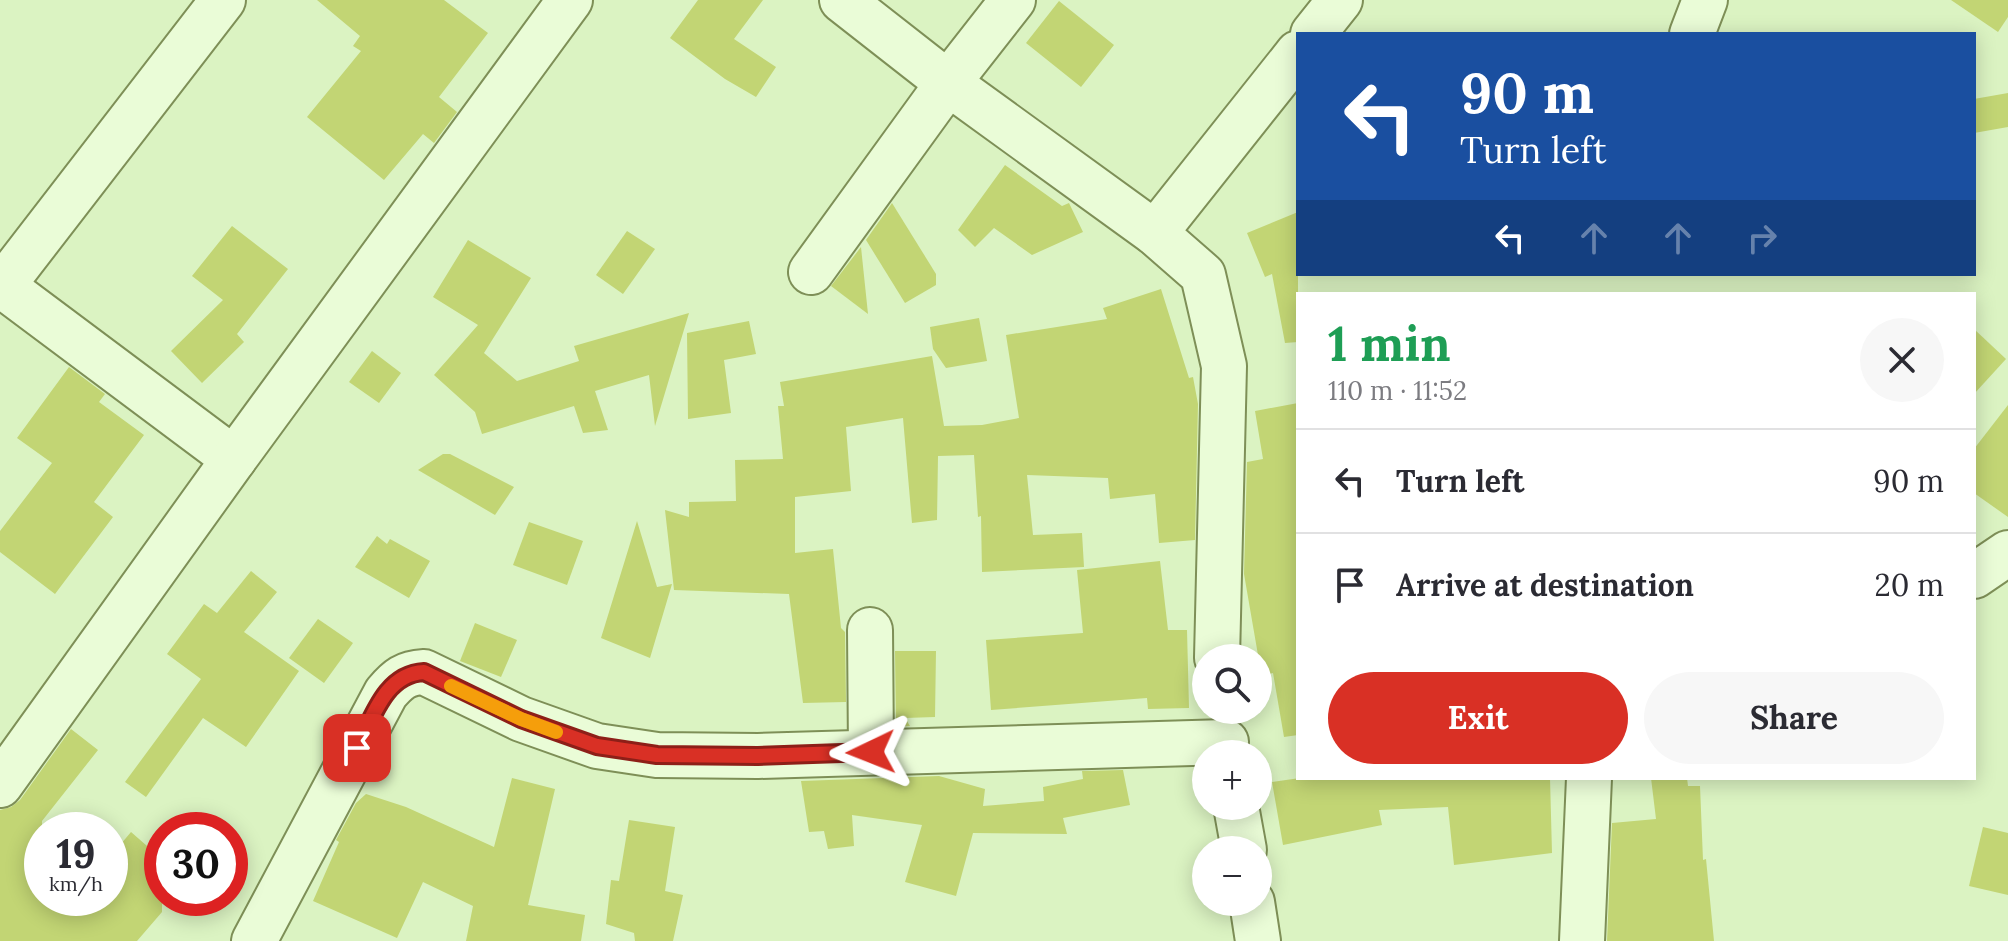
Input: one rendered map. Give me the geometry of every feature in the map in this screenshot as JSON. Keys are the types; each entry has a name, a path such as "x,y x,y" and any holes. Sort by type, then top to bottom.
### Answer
{"street":[{"path":"223,0 1,286 234,459"},
{"path":"0,785 570,0"},
{"path":"842,0 948,83 1155,233 1203,275 1224,366 1217,644"},
{"path":"811,272 948,83 1013,0"},
{"path":"1315,32 1340,0"},
{"path":"1693,32 1705,0"},
{"path":"1155,233 1296,56"},
{"path":"1976,575 2008,553"},
{"path":"870,630 871,752"},
{"path":"254,941 386,693 408,673 424,672 521,719 597,746 657,755 758,756 1225,735"},
{"path":"1582,941 1589,780"},
{"path":"1254,916 1258,941"}],"building":[{"path":"317,0 444,0 488,33 439,97 457,112 434,143 423,134 384,180 307,117 361,51 353,46 360,36"},
{"path":"698,0 763,0 734,39 776,67 756,97 725,79 670,38"},
{"path":"1951,0 2008,0 2008,17 1998,32"},
{"path":"1059,1 1114,45 1081,87 1026,43"},
{"path":"2008,93 2008,127 1976,133 1976,99"},
{"path":"1005,165 1062,206 1069,203 1083,232 1032,255 994,228 975,247 958,230"},
{"path":"892,203 936,274 936,285 905,303 866,240"},
{"path":"1296,213 1296,342 1285,343 1272,274 1265,277 1247,233"},
{"path":"232,226 288,269 237,334 244,342 202,383 171,351 223,300 192,276"},
{"path":"627,231 655,249 623,294 596,275"},
{"path":"468,240 531,278 484,353 517,381 579,361 574,346 689,313 655,426 649,375 595,391 608,430 583,433 574,406 482,434 475,412 434,375 478,325 433,297"},
{"path":"861,247 868,314 831,286"},
{"path":"1161,289 1189,378 1193,377 1198,404 1195,540 1159,543 1155,494 1110,499 1108,478 1027,475 1033,535 1082,533 1084,567 982,572 981,516 978,517 974,455 938,456 937,520 912,523 903,418 846,427 851,491 795,497 795,553 833,549 841,628 845,632 846,702 803,703 789,594 674,590 665,510 689,517 689,502 736,501 735,460 783,459 778,406 784,406 780,382 932,356 944,426 982,425 1019,418 1006,335 1107,319 1103,308"},
{"path":"979,318 987,361 946,368 933,349 930,327"},
{"path":"749,321 756,354 724,360 731,413 688,419 687,333"},
{"path":"1976,331 2006,359 1976,392"},
{"path":"372,351 401,373 379,403 349,382"},
{"path":"69,367 105,394 99,402 144,435 94,502 113,517 55,594 0,552 0,531 52,463 17,438"},
{"path":"1296,403 1296,735 1284,737 1272,673 1272,644 1256,644 1244,574 1247,462 1263,459 1255,411"},
{"path":"2008,405 2008,517 1976,494 1976,446"},
{"path":"443,454 450,454 514,487 495,515 418,470"},
{"path":"637,521 657,587 672,584 650,658 601,638"},
{"path":"529,522 583,541 567,585 513,565"},
{"path":"377,536 387,544 390,539 430,561 409,598 355,567"},
{"path":"1160,561 1168,630 1187,630 1189,708 1148,709 1147,698 991,710 986,640 1083,633 1077,570"},
{"path":"251,571 277,592 244,632 299,671 246,747 203,718 146,797 125,782 201,679 167,654 204,604 217,613"},
{"path":"318,619 353,643 324,683 289,658"},
{"path":"475,623 517,640 501,677 460,661"},
{"path":"895,651 936,651 935,717 905,718 910,726 896,727"},
{"path":"71,729 98,750 49,812 24,812 24,916 128,916 128,836 131,832 144,843 144,916 159,916 137,941 0,941 0,810 20,800"},
{"path":"1123,770 1130,805 1063,818 1067,834 973,833 956,896 905,882 922,825 852,815 854,846 828,849 824,831 809,832 801,781 939,776 985,789 983,806 1044,801 1043,787 1083,779 1082,771"},
{"path":"512,778 555,789 528,905 585,915 581,941 466,941 473,906 423,882 397,938 313,901 339,842 336,840 356,803 366,794 406,807 494,847"},
{"path":"1296,779 1550,780 1552,853 1454,865 1448,807 1379,810 1382,825 1283,845 1272,782"},
{"path":"1651,780 1687,780 1688,786 1700,786 1703,860 1706,859 1714,941 1607,941 1612,823 1656,819"},
{"path":"629,820 675,827 665,891 683,895 673,941 635,941 634,933 606,924 611,880 619,881"},
{"path":"1983,827 2008,833 2008,895 1969,886"}],"slow traffic":[{"path":"451,686 556,732"}],"route":[{"path":"357,748 386,693 397,680 408,673 424,672 521,719 597,746 657,755 758,756 871,752"}]}
